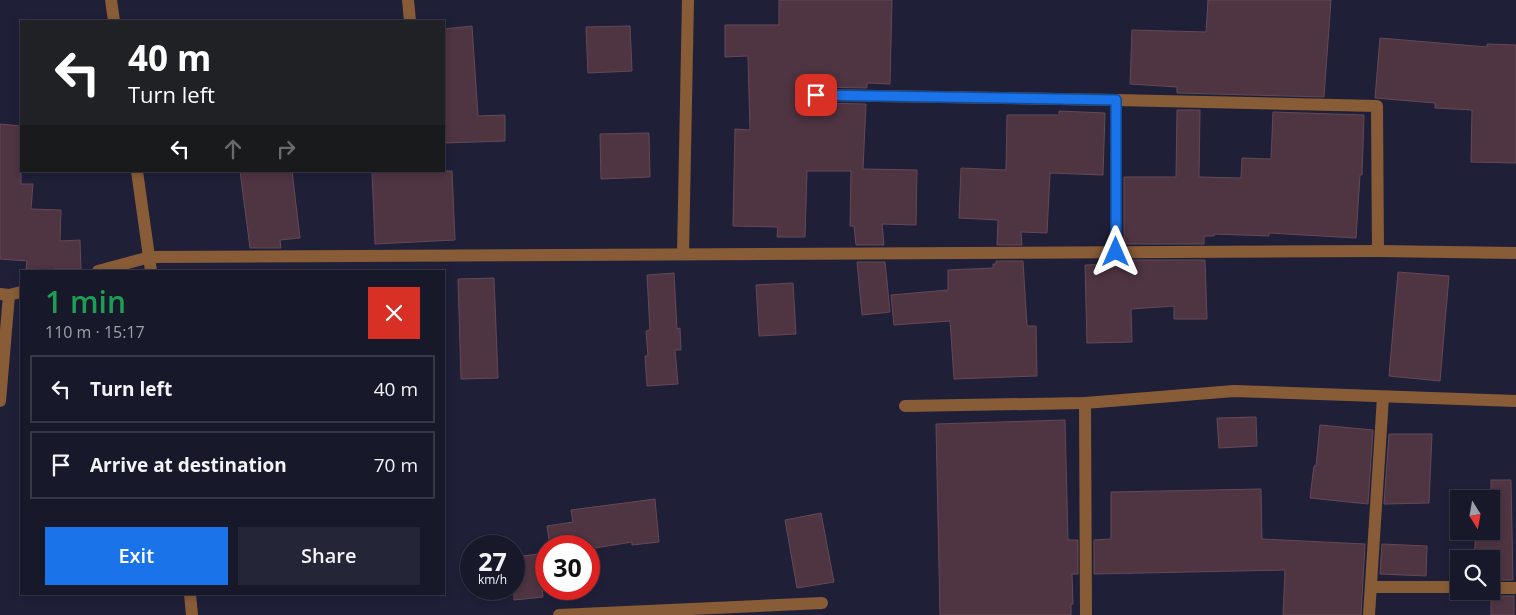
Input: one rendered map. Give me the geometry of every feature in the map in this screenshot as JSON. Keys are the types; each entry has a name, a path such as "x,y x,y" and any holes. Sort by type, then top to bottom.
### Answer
{"street":[{"path":"111,0 114,20"},
{"path":"408,0 410,20"},
{"path":"683,254 688,0"},
{"path":"816,95 1377,106 1378,251"},
{"path":"1116,100 1116,252"},
{"path":"137,172 151,270"},
{"path":"102,270 150,257 1378,251 1516,253"},
{"path":"0,400 10,294"},
{"path":"905,406 1085,403 1234,391 1516,401"},
{"path":"1369,615 1383,397"},
{"path":"1085,403 1086,615"},
{"path":"1371,587 1450,588"},
{"path":"1500,588 1516,588"},
{"path":"190,595 192,615"},
{"path":"559,615 822,603"}],"building":[{"path":"779,0 892,0 890,84 867,83 867,88 816,87 812,88 808,94 809,99 815,103 866,104 863,169 917,170 916,225 882,224 884,245 856,245 854,226 850,226 851,171 807,171 805,237 777,237 778,227 733,226 735,129 750,130 748,56 725,57 725,25 779,25"},
{"path":"1208,0 1331,0 1324,97 1177,93 1177,87 1130,84 1132,30 1206,32"},
{"path":"472,26 478,116 505,115 505,141 445,143 445,29"},
{"path":"630,26 632,71 588,73 586,27"},
{"path":"1380,38 1487,47 1487,44 1516,45 1516,163 1471,162 1472,110 1435,108 1435,103 1375,98"},
{"path":"1177,110 1200,110 1199,177 1241,178 1242,158 1271,159 1273,112 1364,115 1362,175 1360,175 1356,238 1269,233 1269,236 1214,234 1214,236 1204,236 1204,244 1124,244 1124,177 1176,177"},
{"path":"1059,111 1105,113 1103,175 1050,173 1047,233 1021,232 1022,245 997,245 998,220 959,218 961,168 1006,170 1007,115 1059,115"},
{"path":"0,124 20,126 21,184 33,184 31,209 61,210 60,241 80,240 81,269 26,269 27,261 0,259"},
{"path":"649,133 650,177 601,179 600,134"},
{"path":"452,171 455,240 375,244 372,172"},
{"path":"240,172 292,172 300,238 280,240 281,248 250,248"},
{"path":"1119,260 1205,260 1207,319 1174,319 1174,306 1131,309 1132,342 1087,343 1085,265 1119,264"},
{"path":"996,261 1023,261 1027,326 1036,326 1037,376 954,379 950,321 894,325 891,295 948,290 948,270 993,268 993,264 996,264"},
{"path":"857,262 885,262 890,312 862,315"},
{"path":"1398,272 1449,276 1440,381 1389,376"},
{"path":"674,273 677,329 680,328 681,350 675,350 678,384 647,386 645,356 648,356 646,331 650,330 647,275"},
{"path":"494,278 498,378 461,379 458,279"},
{"path":"793,283 796,334 759,336 756,285"},
{"path":"1256,417 1257,446 1219,448 1217,418"},
{"path":"1065,420 1068,540 1078,540 1078,574 1072,574 1073,604 1071,604 1071,615 940,615 936,424"},
{"path":"1320,425 1373,430 1368,504 1310,498 1314,466 1316,466"},
{"path":"1389,434 1432,434 1429,503 1384,504"},
{"path":"1491,480 1511,480 1513,580 1500,580 1500,550 1475,550 1475,540 1500,540 1500,490 1491,490"},
{"path":"1261,489 1262,539 1365,544 1361,615 1283,615 1285,570 1094,574 1094,540 1111,539 1111,492"},
{"path":"655,499 659,542 632,545 632,542 600,547 600,535 548,535 547,526 573,522 571,510"},
{"path":"821,513 834,582 797,588 785,520"},
{"path":"1382,544 1427,546 1426,576 1380,574"},
{"path":"535,554 535,598 525,599 525,556"},
{"path":"1500,596 1514,596 1514,615 1491,615 1491,600 1500,600"}],"route":[{"path":"816,95 1116,100 1116,252"}]}
